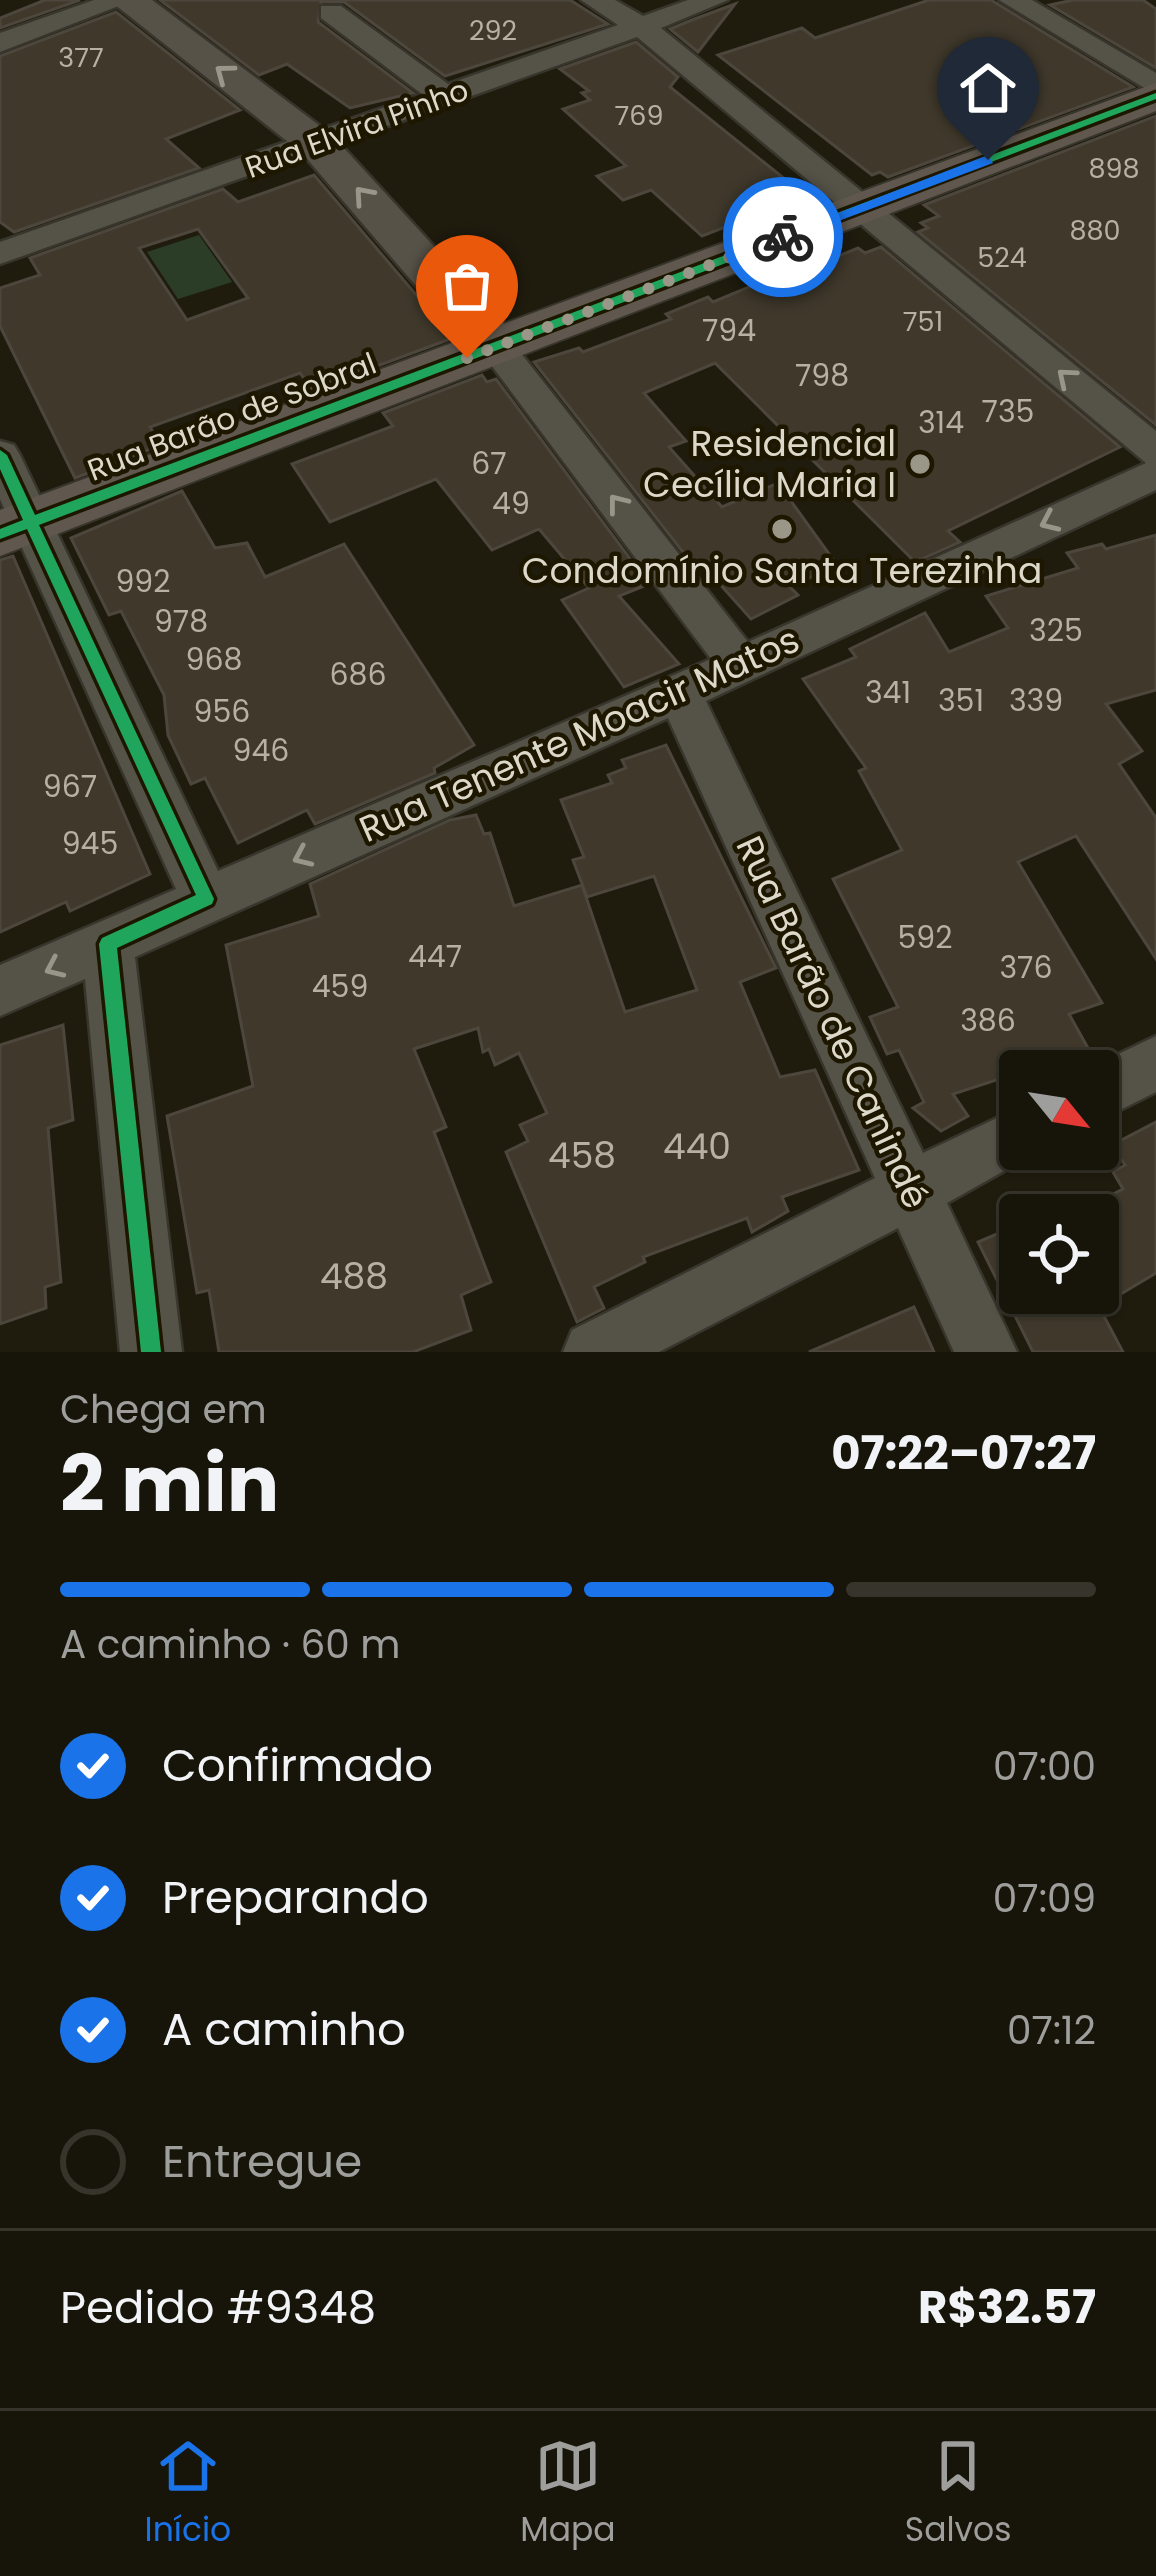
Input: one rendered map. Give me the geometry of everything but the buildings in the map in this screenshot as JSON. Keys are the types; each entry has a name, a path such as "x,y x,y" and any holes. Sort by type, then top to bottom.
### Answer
{"main road":[{"path":"124,0 317,144 496,346"},
{"name":"Rua Barão de Sobral","path":"16,528 1156,96"}],"street":[{"path":"0,43 124,0"},
{"path":"595,0 640,26 1156,452"},
{"name":"Rua Elvira Pinho","path":"0,254 714,0"},
{"path":"1013,0 1156,86"},
{"path":"331,12 446,97"},
{"path":"496,346 740,662"},
{"path":"0,455 16,528 206,899"},
{"name":"Rua Tenente Moacir Matos","path":"0,991 679,693 1156,474"},
{"name":"Rua Barão de Canindé","path":"679,693 986,1352"},
{"path":"108,944 151,1352"},
{"path":"1119,1082 1156,1063"},
{"path":"594,1352 999,1146"}],"green space":[{"path":"199,235 232,282 178,299 147,252"}],"cycle path":[{"path":"0,534 1156,96"},
{"path":"0,455 206,899 108,944 151,1352"}],"way so far":[{"path":"467,358 783,237"}],"place":[{"name":"Residencial Cecília Maria I","path":"920,464"},
{"name":"Condomínio Santa Terezinha","path":"782,529"}],"route":[{"path":"783,237 988,160"}]}
